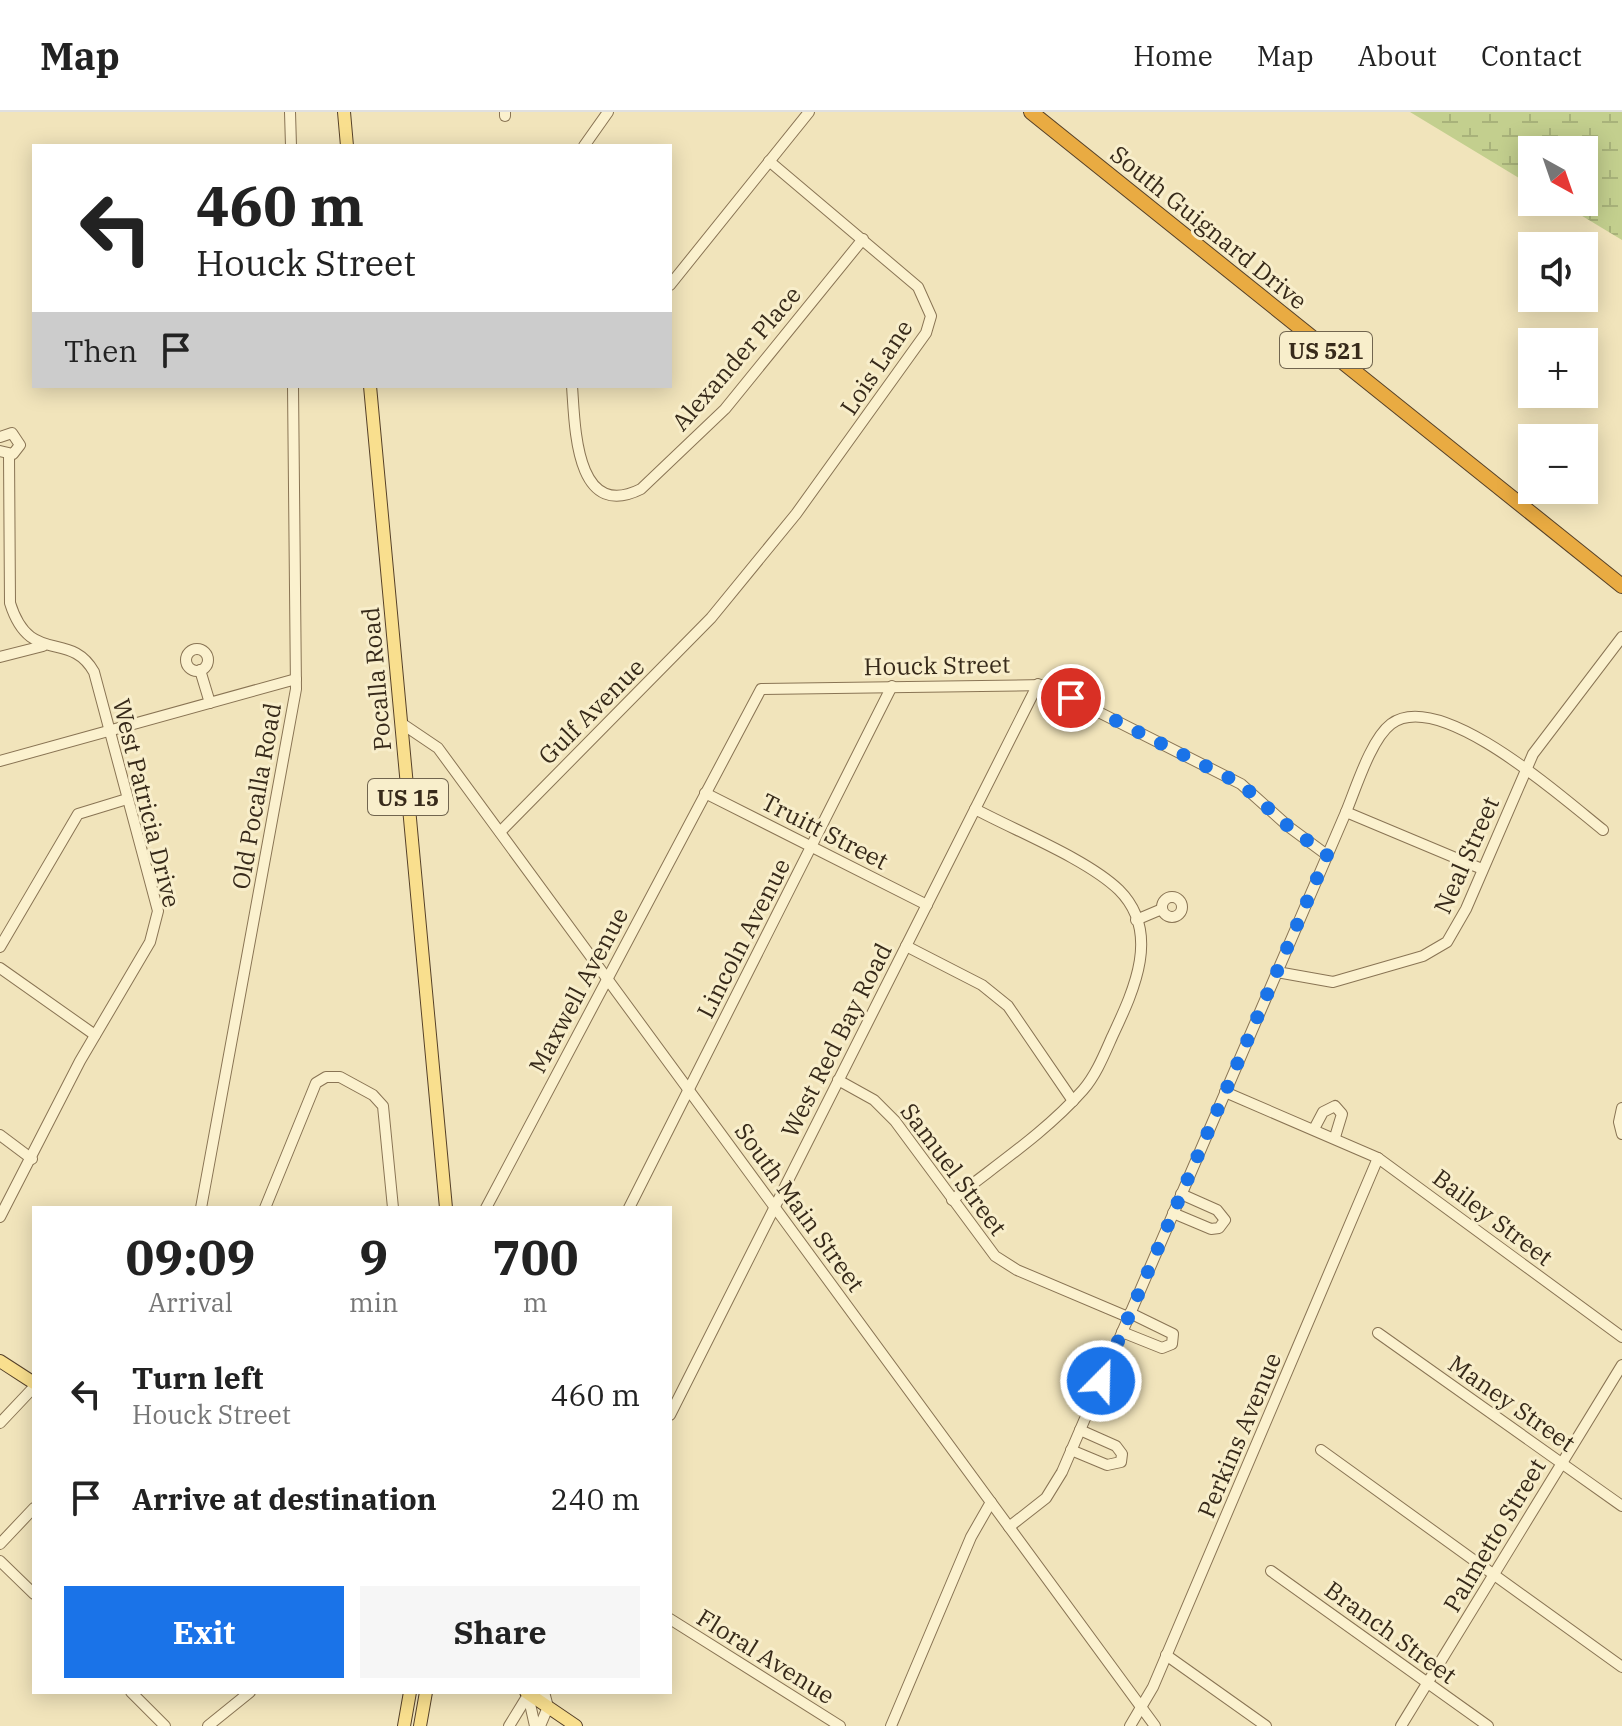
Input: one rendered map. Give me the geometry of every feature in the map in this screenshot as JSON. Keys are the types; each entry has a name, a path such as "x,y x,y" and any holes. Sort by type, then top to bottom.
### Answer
{"highway":[{"name":"South Guignard Drive","path":"1031,112 1622,586"}],"main road":[{"path":"344,112 347,144"},
{"name":"Pocalla Road","path":"370,388 446,1206"},
{"path":"0,1361 32,1384"},
{"path":"404,1726 410,1694"},
{"path":"420,1726 426,1694"},
{"path":"526,1694 576,1726"}],"street":[{"path":"290,112 291,144"},
{"path":"585,144 608,112"},
{"path":"672,282 809,112"},
{"name":"Lois Lane","path":"711,618 805,502 926,333 929,307 918,287 769,161"},
{"name":"Alexander Place","path":"572,388 580,459 591,482 615,496 629,496 641,489 725,409 863,239"},
{"name":"Old Pocalla Road","path":"201,1206 296,679 293,388"},
{"path":"0,437 8,432 19,438 19,449 5,453 5,528 10,603 24,633 43,646"},
{"name":"Gulf Avenue","path":"500,832 711,618"},
{"name":"Neal Street","path":"1277,972 1333,982 1429,954 1447,942 1458,927 1526,770 1548,731 1622,637"},
{"path":"0,657 43,646"},
{"name":"West Patricia Drive","path":"0,1217 95,1035 150,942 158,920 155,893 89,664 75,652 43,646"},
{"path":"200,670 210,703"},
{"path":"0,761 296,679"},
{"name":"Houck Street","path":"705,793 761,689 1038,684 1241,784 1289,827 1327,855"},
{"name":"West Red Bay Road","path":"672,1411 1038,684"},
{"name":"Lincoln Avenue","path":"630,1206 892,686"},
{"path":"1009,1527 1046,1498 1071,1450 1376,742 1386,728 1400,718 1419,717 1453,726 1526,770 1603,830"},
{"name":"South Main Street","path":"401,723 438,748 1155,1726"},
{"name":"Truitt Street","path":"705,793 927,905"},
{"name":"Maxwell Avenue","path":"487,1206 705,793"},
{"path":"0,947 78,814 127,799"},
{"path":"952,1200 1073,1101 1091,1080 1137,985 1141,951 1136,920 1121,891 1103,877 975,809"},
{"path":"1346,812 1482,869"},
{"path":"1136,920 1162,909"},
{"path":"906,946 982,985 1008,1006 1073,1101"},
{"path":"0,968 95,1035"},
{"path":"266,1206 291,1148 310,1091 321,1080 333,1076 373,1095 383,1106 393,1206"},
{"name":"Samuel Street","path":"838,1080 881,1106 1004,1263 1168,1328 1173,1334 1172,1344 1159,1347 1122,1332"},
{"name":"Bailey Street","path":"1225,1092 1378,1158 1622,1337"},
{"path":"1314,1129 1323,1112 1335,1106 1342,1114 1335,1137"},
{"path":"1622,1108 1619,1122 1622,1134"},
{"path":"0,1135 32,1159"},
{"name":"Perkins Avenue","path":"1130,1726 1166,1655 1378,1158"},
{"path":"1173,1213 1211,1229 1219,1228 1225,1220 1217,1210 1181,1194"},
{"name":"Maney Street","path":"1378,1333 1622,1506"},
{"name":"Palmetto Street","path":"1401,1726 1622,1365"},
{"path":"0,1423 32,1387"},
{"path":"1071,1450 1107,1465 1121,1462 1122,1454 1116,1446 1080,1430"},
{"path":"1321,1450 1622,1667"},
{"path":"891,1726 971,1537 991,1502"},
{"path":"0,1544 32,1510"},
{"path":"0,1561 32,1592"},
{"name":"Branch Street","path":"1271,1571 1488,1726"},
{"name":"Floral Avenue","path":"672,1620 840,1726"},
{"path":"1166,1655 1266,1726"},
{"path":"133,1694 165,1726"},
{"path":"208,1726 248,1694"},
{"path":"524,1694 538,1726"},
{"path":"509,1726 524,1694"},
{"path":"538,1726 548,1707 545,1694"}],"green space":[{"path":"1410,112 1622,112 1622,240 1582,216 1598,216 1598,136 1518,136 1518,178"}],"route":[{"path":"1071,698 1241,784 1289,827 1327,855 1101,1381"}]}
